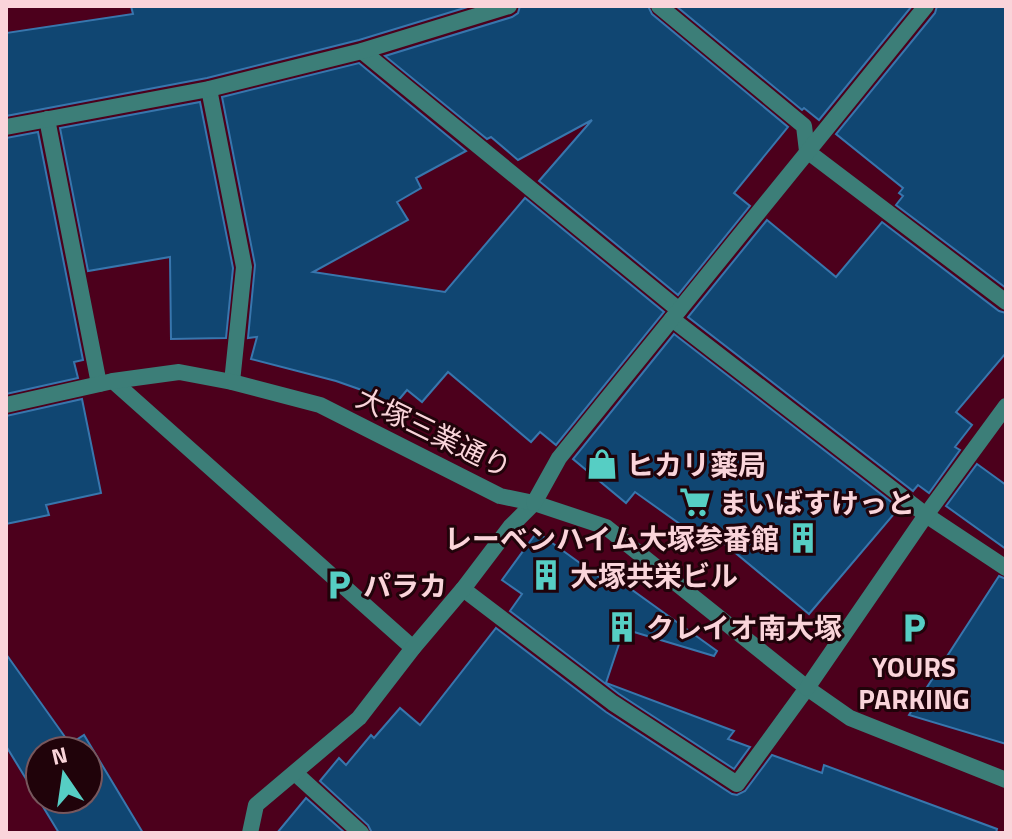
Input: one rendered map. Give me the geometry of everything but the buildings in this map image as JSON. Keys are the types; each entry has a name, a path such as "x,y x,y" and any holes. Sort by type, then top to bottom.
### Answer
{"street":[{"path":"6,127 209,89 362,51 509,6"},
{"path":"659,6 804,126 807,151 1006,302"},
{"path":"250,833 256,805 359,718 510,527 534,503 559,458 926,6"},
{"path":"362,51 676,315 926,515 1006,568"},
{"path":"209,89 244,267 232,382"},
{"path":"47,119 106,382 413,648"},
{"name":"大塚三業通り","path":"6,405 106,382 179,372 320,405 500,496 534,503 606,527 807,688 850,718 1006,780"},
{"path":"463,589 613,703 737,784 1006,406"},
{"path":"295,773 361,833"}],"place":[{"name":"ヒカリ薬局","path":"602,464"},
{"name":"まいばすけっと","path":"695,502"},
{"name":"レーベンハイム大塚参番館","path":"803,538"},
{"name":"大塚共栄ビル","path":"546,575"},
{"name":"パラカ","path":"339,585"},
{"name":"クレイオ南大塚","path":"622,627"},
{"name":"YOURS PARKING","path":"914,628"}]}
